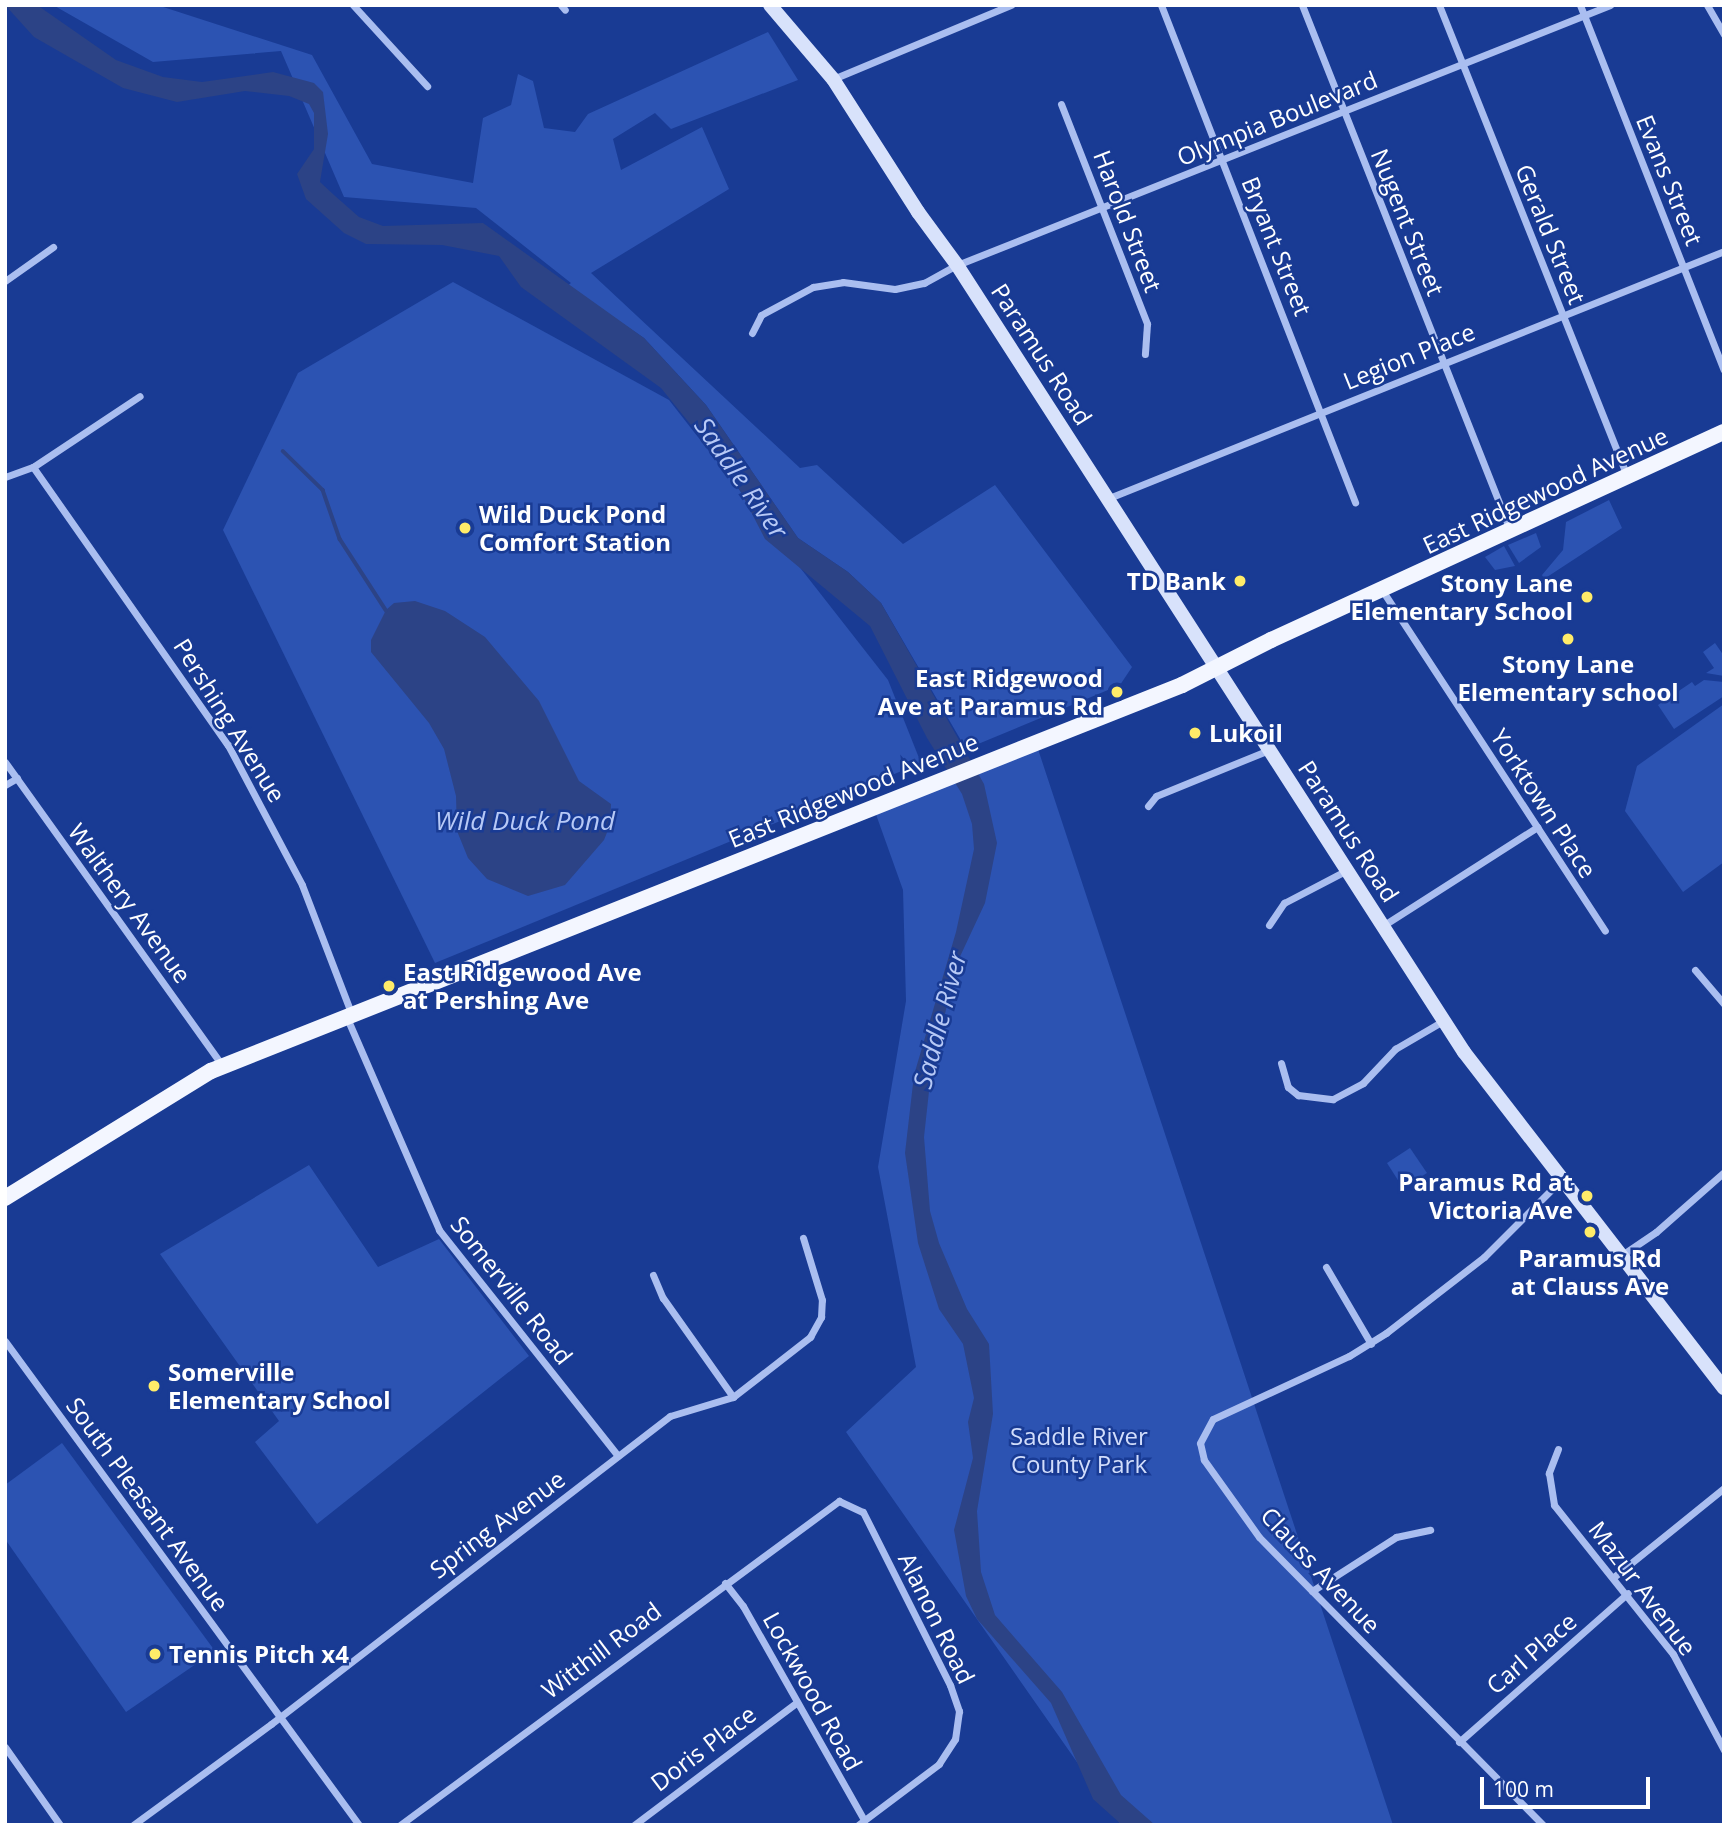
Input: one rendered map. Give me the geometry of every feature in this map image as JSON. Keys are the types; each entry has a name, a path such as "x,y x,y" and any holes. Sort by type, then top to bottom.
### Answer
{"main road":[{"name":"Paramus Road","path":"770,5 833,79 918,212 957,265 1109,498 1215,668 1384,925 1443,1021 1560,1181 1724,1388"},
{"name":"East Ridgewood Avenue","path":"5,1198 223,1066 994,757 1182,685 1724,432"}],"street":[{"path":"353,5 427,86"},
{"path":"833,79 1011,5"},
{"name":"Bryant Street","path":"1161,5 1355,502"},
{"name":"Nugent Street","path":"1302,5 1510,531"},
{"name":"Gerald Street","path":"1439,5 1627,477"},
{"name":"Evans Street","path":"1580,5 1724,370"},
{"name":"Olympia Boulevard","path":"752,333 761,315 813,286 843,282 909,287 957,265 1610,5"},
{"path":"1707,5 1724,34"},
{"name":"Harold Street","path":"1061,104 1147,324 1145,354"},
{"path":"5,281 53,247"},
{"name":"Legion Place","path":"1109,498 1724,251"},
{"path":"5,477 33,467 140,396"},
{"name":"Pershing Avenue","path":"33,467 228,745 302,885 350,1017"},
{"name":"Yorktown Place","path":"1382,590 1605,931"},
{"path":"1148,806 1156,796 1269,750"},
{"name":"Walthery Avenue","path":"5,762 223,1066"},
{"path":"5,785 17,778"},
{"path":"1384,925 1537,827"},
{"path":"1269,925 1284,904 1348,870"},
{"path":"1695,970 1724,1004"},
{"name":"Somerville Road","path":"350,1017 439,1230 618,1456"},
{"path":"1281,1063 1288,1087 1298,1095 1333,1099 1345,1096 1395,1049 1443,1021"},
{"path":"1620,1256 1656,1232 1724,1172"},
{"name":"Clauss Avenue","path":"1543,1825 1259,1537 1204,1460 1202,1433 1213,1419 1371,1344 1484,1257 1560,1181"},
{"name":"Spring Avenue","path":"133,1825 279,1717 670,1416 733,1397 817,1328 822,1300 803,1238"},
{"path":"1326,1267 1371,1344"},
{"path":"653,1275 663,1298 733,1397"},
{"name":"South Pleasant Avenue","path":"5,1342 359,1825"},
{"name":"Mazur Avenue","path":"1558,1449 1549,1473 1554,1505 1615,1576 1673,1654 1724,1749"},
{"path":"1615,1576 1724,1488"},
{"name":"Alanon Road","path":"826,1507 849,1502 863,1511 952,1689 959,1711 955,1740 948,1753 861,1822"},
{"name":"Witthill Road","path":"400,1825 826,1507"},
{"path":"1312,1591 1396,1537 1430,1530"},
{"name":"Lockwood Road","path":"725,1583 743,1606 861,1822"},
{"name":"Carl Place","path":"1459,1742 1628,1593"},
{"name":"Doris Place","path":"634,1825 796,1703"},
{"path":"1714,1730 1724,1724"},
{"path":"5,1747 61,1825"}],"green space":[{"path":"53,5 157,5 312,55 372,164 473,183 483,118 511,105 518,74 533,81 544,128 575,132 588,114 768,32 798,80 671,129 655,113 613,139 621,170 702,127 729,189 591,273 800,468 817,465 903,544 995,485 1132,667 1120,685 966,749 881,603 848,572 798,538 706,405 644,338 567,286 571,283 476,208 344,197 281,51 153,62"},
{"path":"453,282 669,400 888,680 921,763 435,963 223,530 298,373"},
{"path":"1609,500 1622,528 1544,579 1542,575 1563,550 1566,522"},
{"path":"1536,533 1541,547 1519,563 1508,545"},
{"path":"1504,546 1515,566 1495,570 1485,557"},
{"path":"1715,643 1724,656 1724,676 1706,673 1714,668 1703,652"},
{"path":"1704,680 1724,682 1724,696 1674,729 1658,705 1692,682 1695,686"},
{"path":"1724,704 1724,862 1683,892 1625,811 1637,766"},
{"name":"Saddle River County Park","path":"1035,740 1393,1825 1121,1825 846,1432 916,1367 878,1167 906,1001 903,890 873,806"},
{"path":"1410,1148 1427,1173 1403,1188 1387,1163"},
{"path":"309,1165 378,1267 439,1239 529,1356 317,1524 255,1442 279,1421 160,1254"},
{"path":"62,1443 215,1651 126,1712 5,1539 5,1485"}],"water":[{"name":"Saddle River","path":"5,5 37,5 116,60 163,77 202,82 273,72 314,83 323,92 328,134 320,182 334,195 359,217 383,226 483,223 644,338 706,405 798,538 848,572 881,603 984,784 997,843 985,903 957,963 931,1073 924,1137 930,1211 939,1243 967,1309 989,1344 993,1414 977,1511 981,1572 995,1615 1062,1692 1121,1795 1155,1825 1122,1825 1093,1799 1051,1703 977,1619 966,1596 954,1530 973,1458 968,1422 974,1398 963,1344 939,1309 918,1243 905,1153 914,1075 956,932 974,849 972,824 962,794 927,738 870,626 765,539 733,477 661,388 521,287 499,256 442,245 366,244 344,233 306,199 297,174 314,149 314,113 309,104 289,96 245,91 177,102 123,88 34,37"},
{"name":"Wild Duck Pond","path":"415,601 445,611 485,637 539,701 579,781 611,804 610,825 604,840 565,885 528,896 487,879 468,858 457,831 456,796 444,749 429,723 371,652 371,640 386,610 394,603"}],"waterway":[{"path":"283,451 323,490 340,539 386,610"}],"place":[{"name":"Wild Duck Pond Comfort Station","path":"465,528"},
{"name":"TD Bank","path":"1240,581"},
{"name":"Stony Lane Elementary School","path":"1587,597"},
{"name":"Stony Lane Elementary school","path":"1568,639"},
{"name":"East Ridgewood Ave at Paramus Rd","path":"1117,692"},
{"name":"Lukoil","path":"1195,733"},
{"name":"East Ridgewood Ave at Pershing Ave","path":"389,986"},
{"name":"Paramus Rd at Victoria Ave","path":"1587,1196"},
{"name":"Paramus Rd at Clauss Ave","path":"1590,1232"},
{"name":"Somerville Elementary School","path":"154,1386"},
{"name":"Tennis Pitch x4","path":"155,1654"}]}
